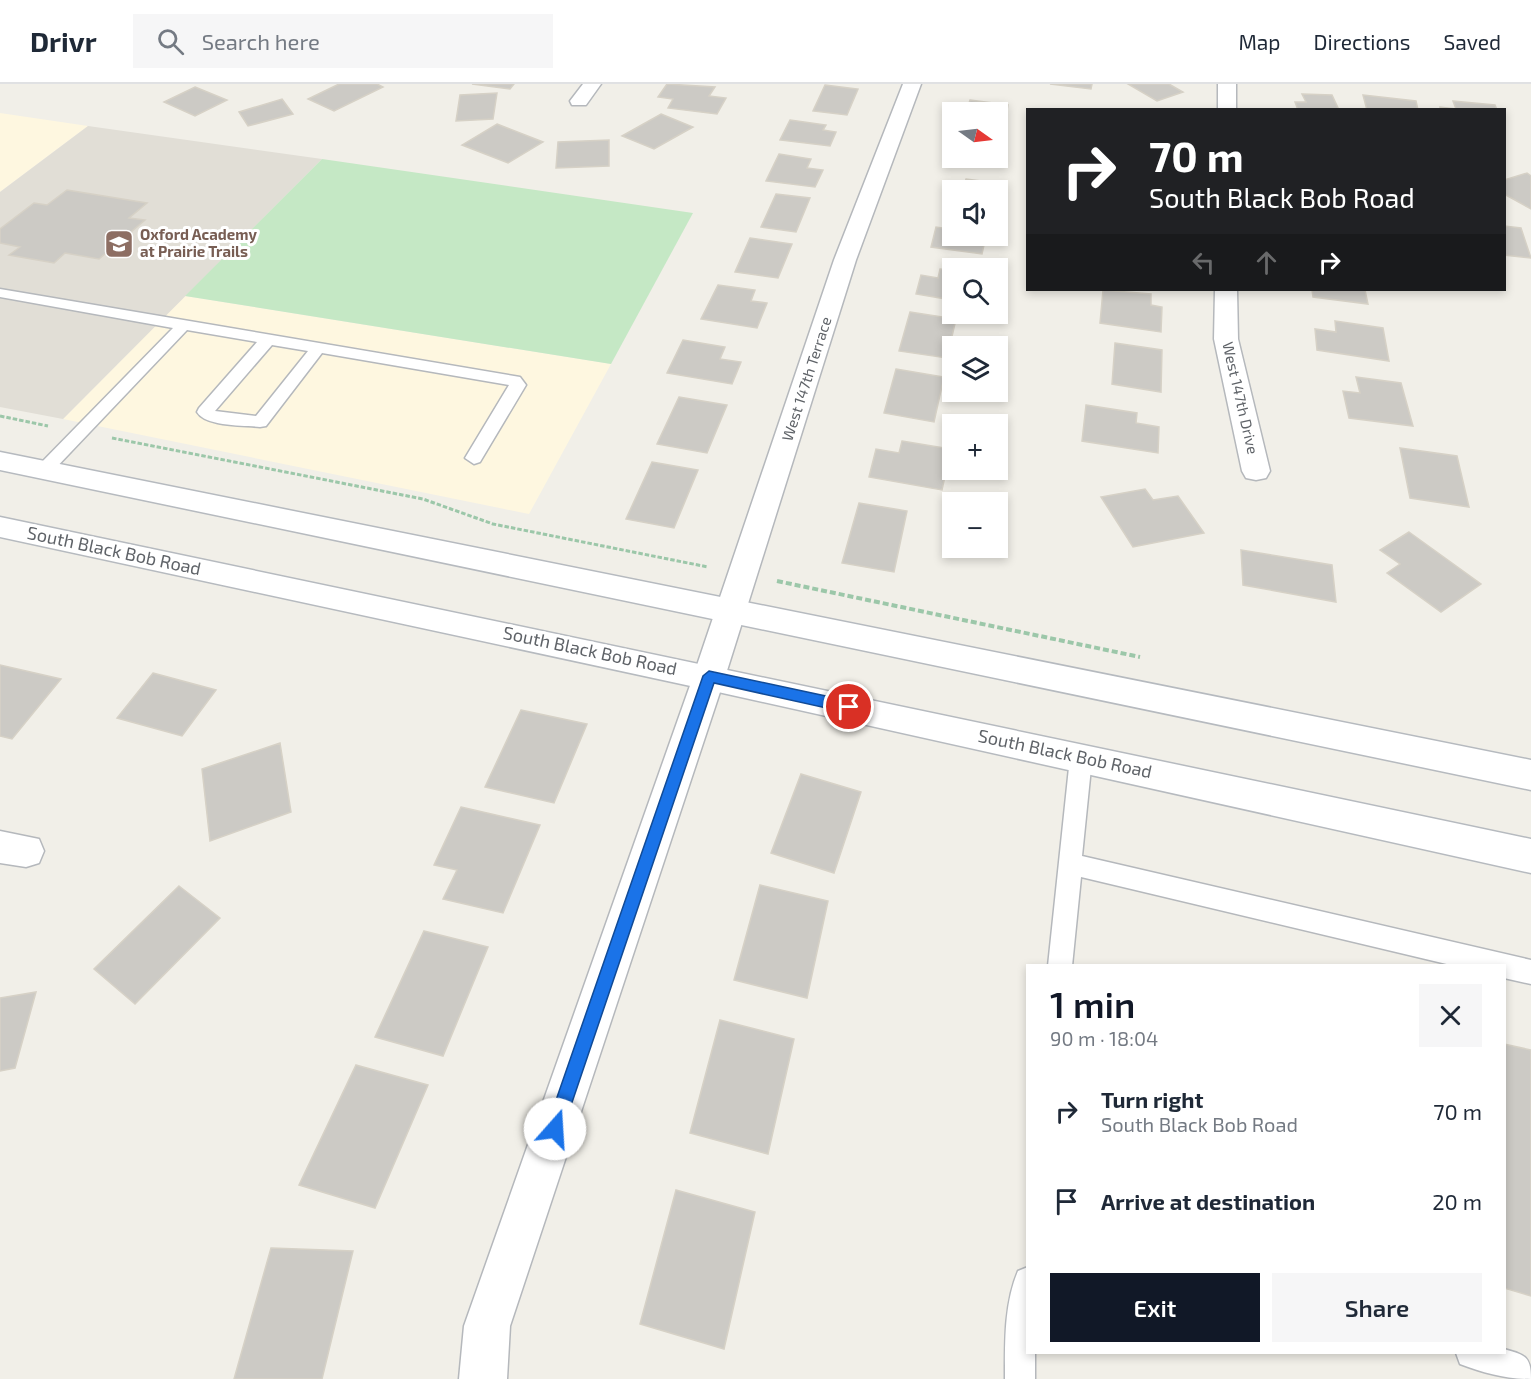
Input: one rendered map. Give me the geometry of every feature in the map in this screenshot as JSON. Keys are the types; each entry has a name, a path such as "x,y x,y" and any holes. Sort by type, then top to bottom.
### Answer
{"main road":[{"path":"579,101 592,84"},
{"name":"West 147th Terrace","path":"483,1379 487,1326 731,611 845,260 912,84"},
{"path":"1227,84 1227,108"},
{"name":"West 147th Drive","path":"1226,291 1226,339 1256,471"},
{"path":"0,460 1531,775"},
{"name":"South Black Bob Road","path":"3,531 709,676 1531,856"}],"lane":[{"path":"0,293 514,381 518,385 474,458"},
{"path":"44,470 184,326"},
{"path":"269,338 205,412 207,415 260,422 319,347"},
{"path":"1060,964 1081,758"},
{"path":"1070,864 1497,964"},
{"path":"1506,966 1531,972"},
{"path":"1020,1379 1020,1330 1026,1293"},
{"path":"1474,1354 1515,1368 1523,1379"}],"shaded area":[{"path":"0,113 88,126 0,192"},
{"name":"Oxford Academy at Prairie Trails","path":"88,126 322,159 63,419 0,407 0,192"},
{"path":"185,296 611,364 529,514 63,419"}],"green space":[{"path":"322,159 693,213 611,364 185,296"}],"building":[{"path":"339,84 377,84 383,87 334,111 308,99"},
{"path":"472,84 514,84 510,89"},
{"path":"667,84 715,87 709,96 726,98 717,114 668,108 673,99 658,97"},
{"path":"1050,84 1092,84 1091,89"},
{"path":"1128,84 1169,84 1183,92 1157,101"},
{"path":"825,85 858,89 847,115 813,111"},
{"path":"195,87 227,100 195,116 164,102"},
{"path":"497,93 493,119 456,121 460,95"},
{"path":"1302,94 1332,95 1338,108 1297,108 1295,102 1306,102"},
{"path":"1363,95 1416,101 1418,108 1366,108"},
{"path":"282,99 293,114 248,126 239,112"},
{"path":"1453,101 1495,105 1496,108 1456,108"},
{"path":"661,114 693,127 654,149 622,136"},
{"path":"790,120 826,125 823,130 836,132 830,146 780,140"},
{"path":"497,124 543,142 508,163 462,145"},
{"path":"609,140 609,166 556,168 558,142"},
{"path":"779,154 811,159 807,168 823,170 815,187 766,181"},
{"path":"1527,173 1531,176 1531,209 1506,195 1506,179"},
{"path":"67,190 147,203 129,218 145,220 99,259 65,253 54,263 9,255 20,247 0,243 0,229 34,203 47,205"},
{"path":"776,194 810,198 796,232 761,227"},
{"path":"1506,226 1521,228 1531,258 1506,255"},
{"path":"936,227 942,228 942,246 984,246 982,254 931,247"},
{"path":"750,238 792,244 778,278 735,272"},
{"path":"940,269 942,269 942,298 916,294 921,275 938,278"},
{"path":"718,285 755,290 751,301 767,303 757,328 701,319"},
{"path":"1103,291 1151,294 1151,305 1162,307 1161,332 1100,323"},
{"path":"1312,291 1365,291 1368,304 1313,297"},
{"path":"910,312 942,317 942,324 955,324 952,336 942,336 942,357 899,351"},
{"path":"1335,321 1383,328 1389,361 1317,350 1315,329 1336,332"},
{"path":"683,340 725,347 720,359 741,362 732,384 667,373"},
{"path":"1115,343 1162,350 1161,392 1112,384"},
{"path":"896,369 942,377 934,422 884,413"},
{"path":"1356,377 1401,383 1413,426 1349,418 1343,391 1360,393"},
{"path":"679,397 727,405 707,453 657,444"},
{"path":"1086,405 1137,413 1136,423 1159,427 1158,453 1082,441"},
{"path":"902,441 942,448 942,480 944,480 942,490 869,477 876,449 899,453"},
{"path":"1400,448 1457,456 1469,507 1410,498"},
{"path":"652,462 698,470 674,528 626,519"},
{"path":"1145,489 1153,500 1178,496 1204,533 1133,547 1101,497"},
{"path":"859,503 907,511 894,572 842,563"},
{"path":"1409,532 1481,584 1441,612 1387,573 1400,564 1380,550"},
{"path":"1241,550 1332,565 1336,602 1243,585"},
{"path":"0,665 61,679 12,739 0,736"},
{"path":"153,673 216,690 182,736 117,718"},
{"path":"521,710 587,724 554,803 485,787"},
{"path":"280,743 291,812 210,841 202,769"},
{"path":"801,774 861,792 834,873 771,853"},
{"path":"461,807 540,825 503,913 443,899 457,870 434,865"},
{"path":"760,885 828,901 807,998 734,980"},
{"path":"179,886 220,918 135,1004 94,969"},
{"path":"424,931 488,947 443,1056 375,1037"},
{"path":"36,992 15,1068 0,1071 0,998"},
{"path":"720,1020 794,1039 768,1154 690,1133"},
{"path":"1506,1044 1531,1050 1531,1296 1506,1289"},
{"path":"356,1065 428,1085 375,1208 299,1185"},
{"path":"676,1190 755,1212 724,1349 640,1324"},
{"path":"271,1248 353,1251 322,1379 234,1379"}],"place":[{"name":"Oxford Academy at Prairie Trails","path":"119,244"}],"route":[{"path":"555,1129 709,676 849,707"}]}
